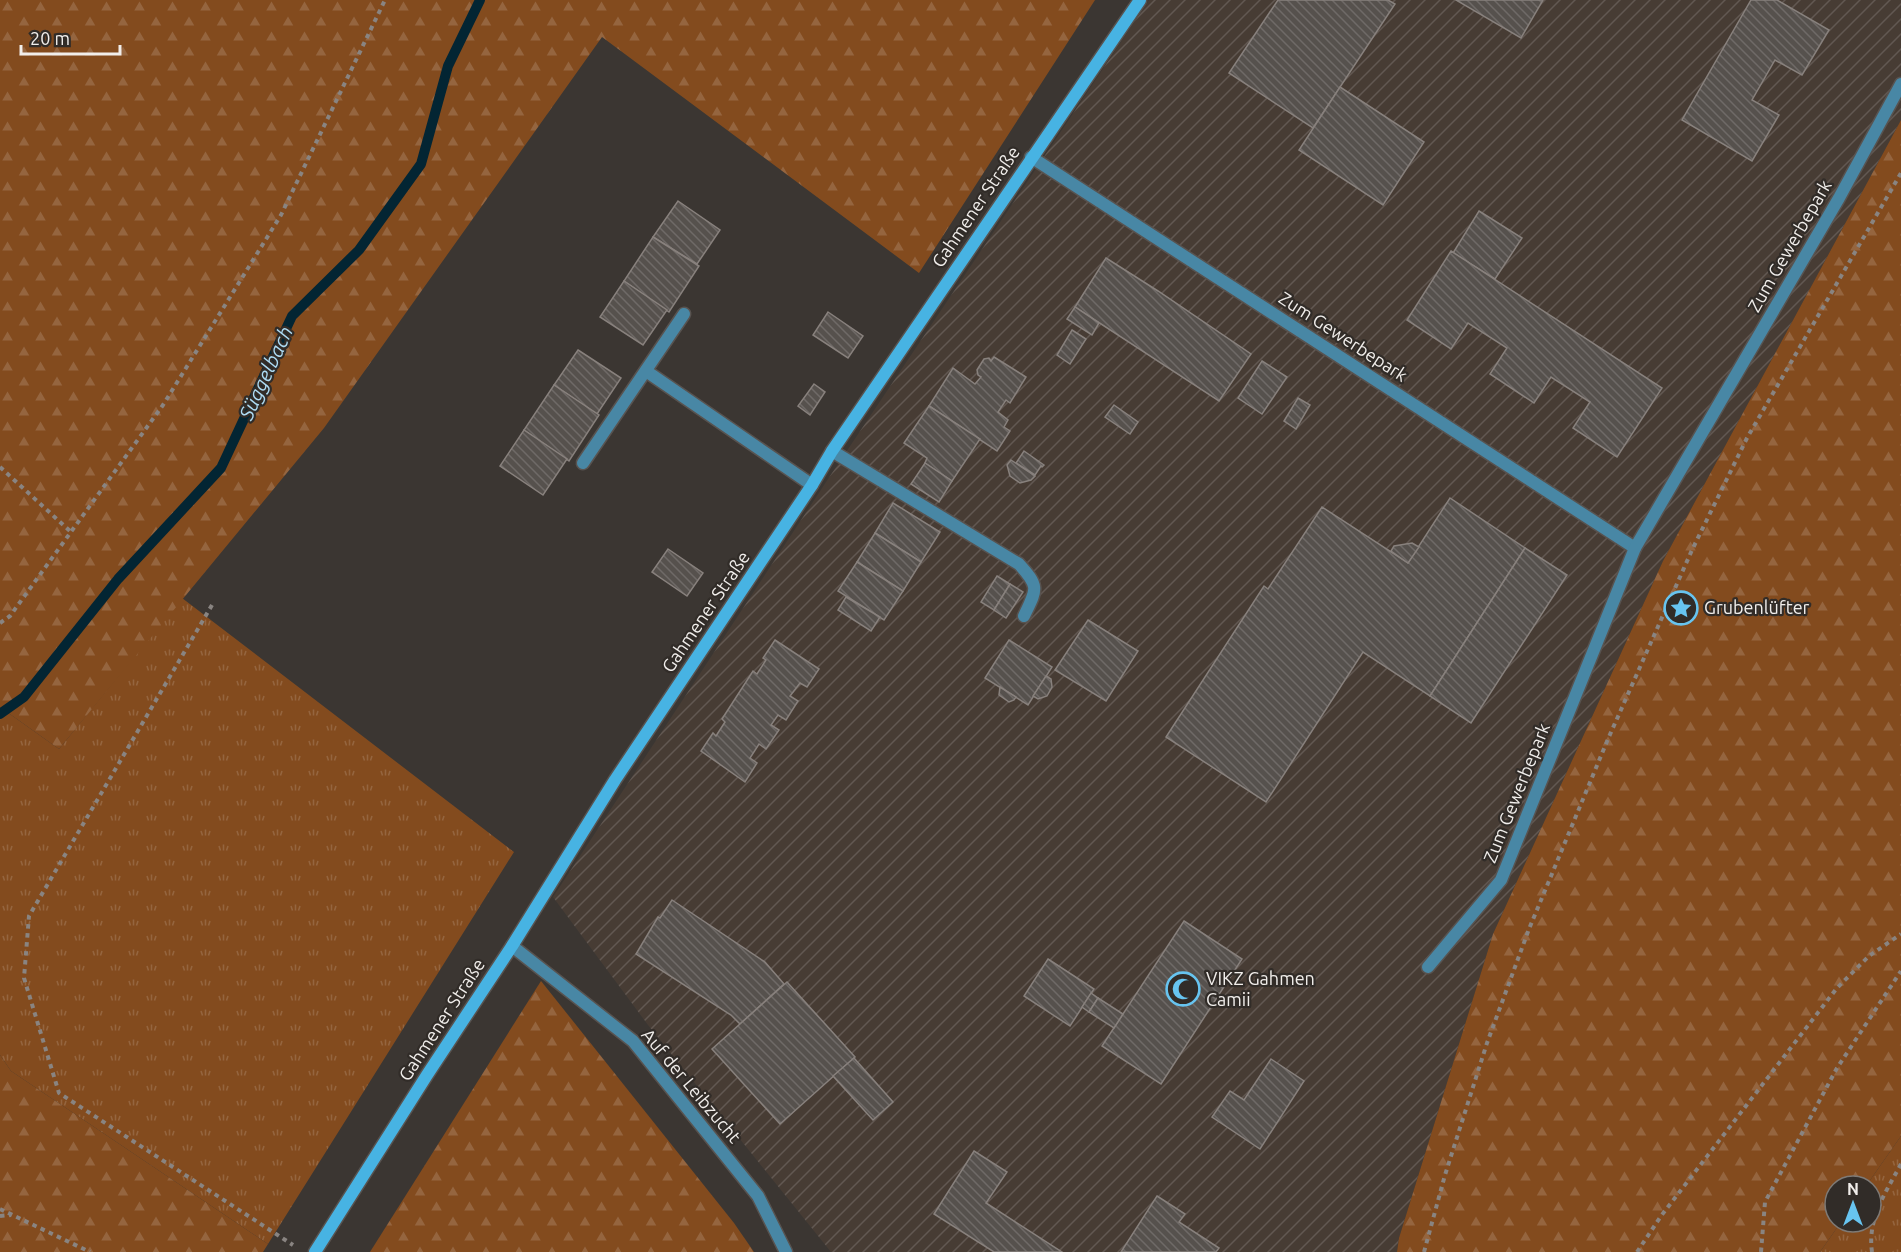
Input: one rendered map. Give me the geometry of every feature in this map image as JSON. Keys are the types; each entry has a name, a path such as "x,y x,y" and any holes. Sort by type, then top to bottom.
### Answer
{"main road":[{"name":"Gahmener Straße","path":"315,1252 512,946 615,780 812,485 832,450 1140,0"}],"street":[{"name":"Zum Gewerbepark","path":"1428,967 1501,880 1635,548 1839,198 1901,84"},
{"name":"Zum Gewerbepark","path":"1031,157 1635,548"},
{"path":"583,463 684,314"},
{"path":"646,371 812,485"},
{"path":"832,450 1019,564 1033,579 1035,593 1024,616"},
{"name":"Auf der Leibzucht","path":"512,946 633,1041 758,1196 786,1252"}],"path":[{"path":"0,622 10,616 163,405 281,215 385,0"},
{"path":"1424,1252 1445,1175 1487,1043 1529,929 1608,739 1692,550 1747,438 1901,173"},
{"path":"0,467 71,532"},
{"path":"212,605 29,916 24,978 59,1092 294,1246"},
{"path":"1637,1252 1661,1216 1837,988 1869,956 1901,934"},
{"path":"1761,1252 1765,1202 1838,1068 1901,971"},
{"path":"1872,1252 1870,1240 1876,1209 1901,1164"},
{"path":"0,1209 90,1252"},
{"path":"0,1216 13,1215"}],"shaded area":[{"path":"1149,0 1901,0 1901,120 1663,561 1493,934 1399,1238 1397,1252 831,1252 648,1025 553,897 830,476"}],"green space":[{"path":"0,0 1095,0 919,273 602,37 324,428 59,749 0,707"},
{"path":"1901,120 1901,1136 1874,1174 1823,1174 1823,1234 1833,1234 1820,1252 1397,1252 1399,1238 1493,934 1663,561"},
{"path":"182,598 514,852 268,1244 11,1071 0,1055 0,707 59,749"},
{"path":"541,981 734,1223 754,1252 370,1252"},
{"path":"0,1055 11,1071 268,1244 263,1252 0,1252"},
{"path":"1901,1136 1901,1252 1820,1252 1833,1234 1883,1234 1883,1174 1874,1174"}],"building":[{"path":"1278,0 1388,0 1395,4 1313,128 1229,73"},
{"path":"1456,0 1543,0 1521,38"},
{"path":"1751,0 1777,0 1829,30 1802,75 1775,60 1752,100 1779,115 1752,161 1682,120"},
{"path":"1340,87 1424,142 1383,205 1299,150"},
{"path":"678,201 720,230 697,264 653,237"},
{"path":"1479,211 1522,238 1495,279 1453,253"},
{"path":"653,237 699,266 669,312 624,281"},
{"path":"1451,251 1662,388 1617,457 1573,428 1590,402 1551,377 1534,403 1490,374 1507,348 1468,323 1451,349 1407,320"},
{"path":"1106,258 1251,354 1219,401 1075,307"},
{"path":"624,281 667,310 643,345 600,317"},
{"path":"1075,307 1099,323 1092,335 1067,319"},
{"path":"828,312 863,336 848,358 813,335"},
{"path":"1072,330 1086,339 1070,364 1057,355"},
{"path":"578,350 621,378 597,414 554,385"},
{"path":"994,357 1026,377 1010,403 1006,400 998,412 1008,420 1004,427 1010,431 997,451 929,406 953,368 975,384 981,377 977,370 984,359 989,358 991,361"},
{"path":"1262,361 1287,377 1262,414 1238,398"},
{"path":"814,384 825,392 810,415 798,406"},
{"path":"554,385 599,415 569,461 524,430"},
{"path":"1298,398 1310,405 1296,429 1284,421"},
{"path":"1114,405 1138,422 1130,434 1105,417"},
{"path":"929,406 980,439 952,481 925,463 927,458 904,443"},
{"path":"524,430 567,459 543,495 500,466"},
{"path":"1024,451 1044,465 1035,475 1016,463"},
{"path":"1011,460 1035,476 1031,480 1020,483 1010,476 1007,465"},
{"path":"925,463 952,481 939,502 911,484"},
{"path":"1450,498 1525,548 1430,696 1363,652 1266,802 1166,737 1264,586 1268,589 1322,507 1408,563"},
{"path":"893,503 940,532 921,562 875,533"},
{"path":"875,533 921,562 903,591 857,562"},
{"path":"1412,543 1419,547 1408,563 1391,551 1394,546"},
{"path":"1525,548 1567,575 1471,723 1430,696"},
{"path":"668,549 703,573 687,596 652,572"},
{"path":"857,562 903,591 884,620 838,591"},
{"path":"997,576 1010,584 994,610 981,602"},
{"path":"1010,584 1023,592 1006,618 994,610"},
{"path":"846,597 880,617 871,631 838,610"},
{"path":"1088,620 1138,651 1106,701 1055,670"},
{"path":"775,640 819,669 807,687 800,683 790,696 798,701 786,720 778,715 771,725 779,730 766,749 759,744 750,758 757,763 745,782 701,751 713,733 716,736 725,722 722,719 753,671 757,674 766,660 763,658"},
{"path":"1009,640 1052,667 1028,705 985,678"},
{"path":"1046,676 1051,679 1052,687 1047,696 1038,699 1033,696"},
{"path":"1000,687 1016,697 1014,700 1009,702 999,695"},
{"path":"672,900 765,962 784,984 740,1024 731,1015 636,954 658,917 660,918"},
{"path":"1184,921 1242,959 1161,1084 1102,1046"},
{"path":"1048,959 1094,989 1070,1026 1024,996"},
{"path":"787,982 855,1057 780,1124 712,1049"},
{"path":"1091,993 1098,998 1089,1012 1082,1007"},
{"path":"1098,998 1123,1014 1114,1028 1089,1012"},
{"path":"854,1058 893,1102 873,1120 833,1076"},
{"path":"1271,1059 1304,1081 1260,1149 1212,1117 1230,1091 1244,1100"},
{"path":"974,1151 1007,1172 986,1203 1062,1252 994,1252 934,1214"},
{"path":"1157,1196 1185,1214 1179,1222 1219,1248 1216,1252 1121,1252"}],"waterway":[{"name":"Süggelbach","path":"0,714 24,697 118,579 221,468 292,316 359,250 421,164 448,66 480,0"}],"place":[{"name":"Grubenlüfter","path":"1681,608"},
{"name":"VIKZ Gahmen Camii","path":"1183,989"}]}
